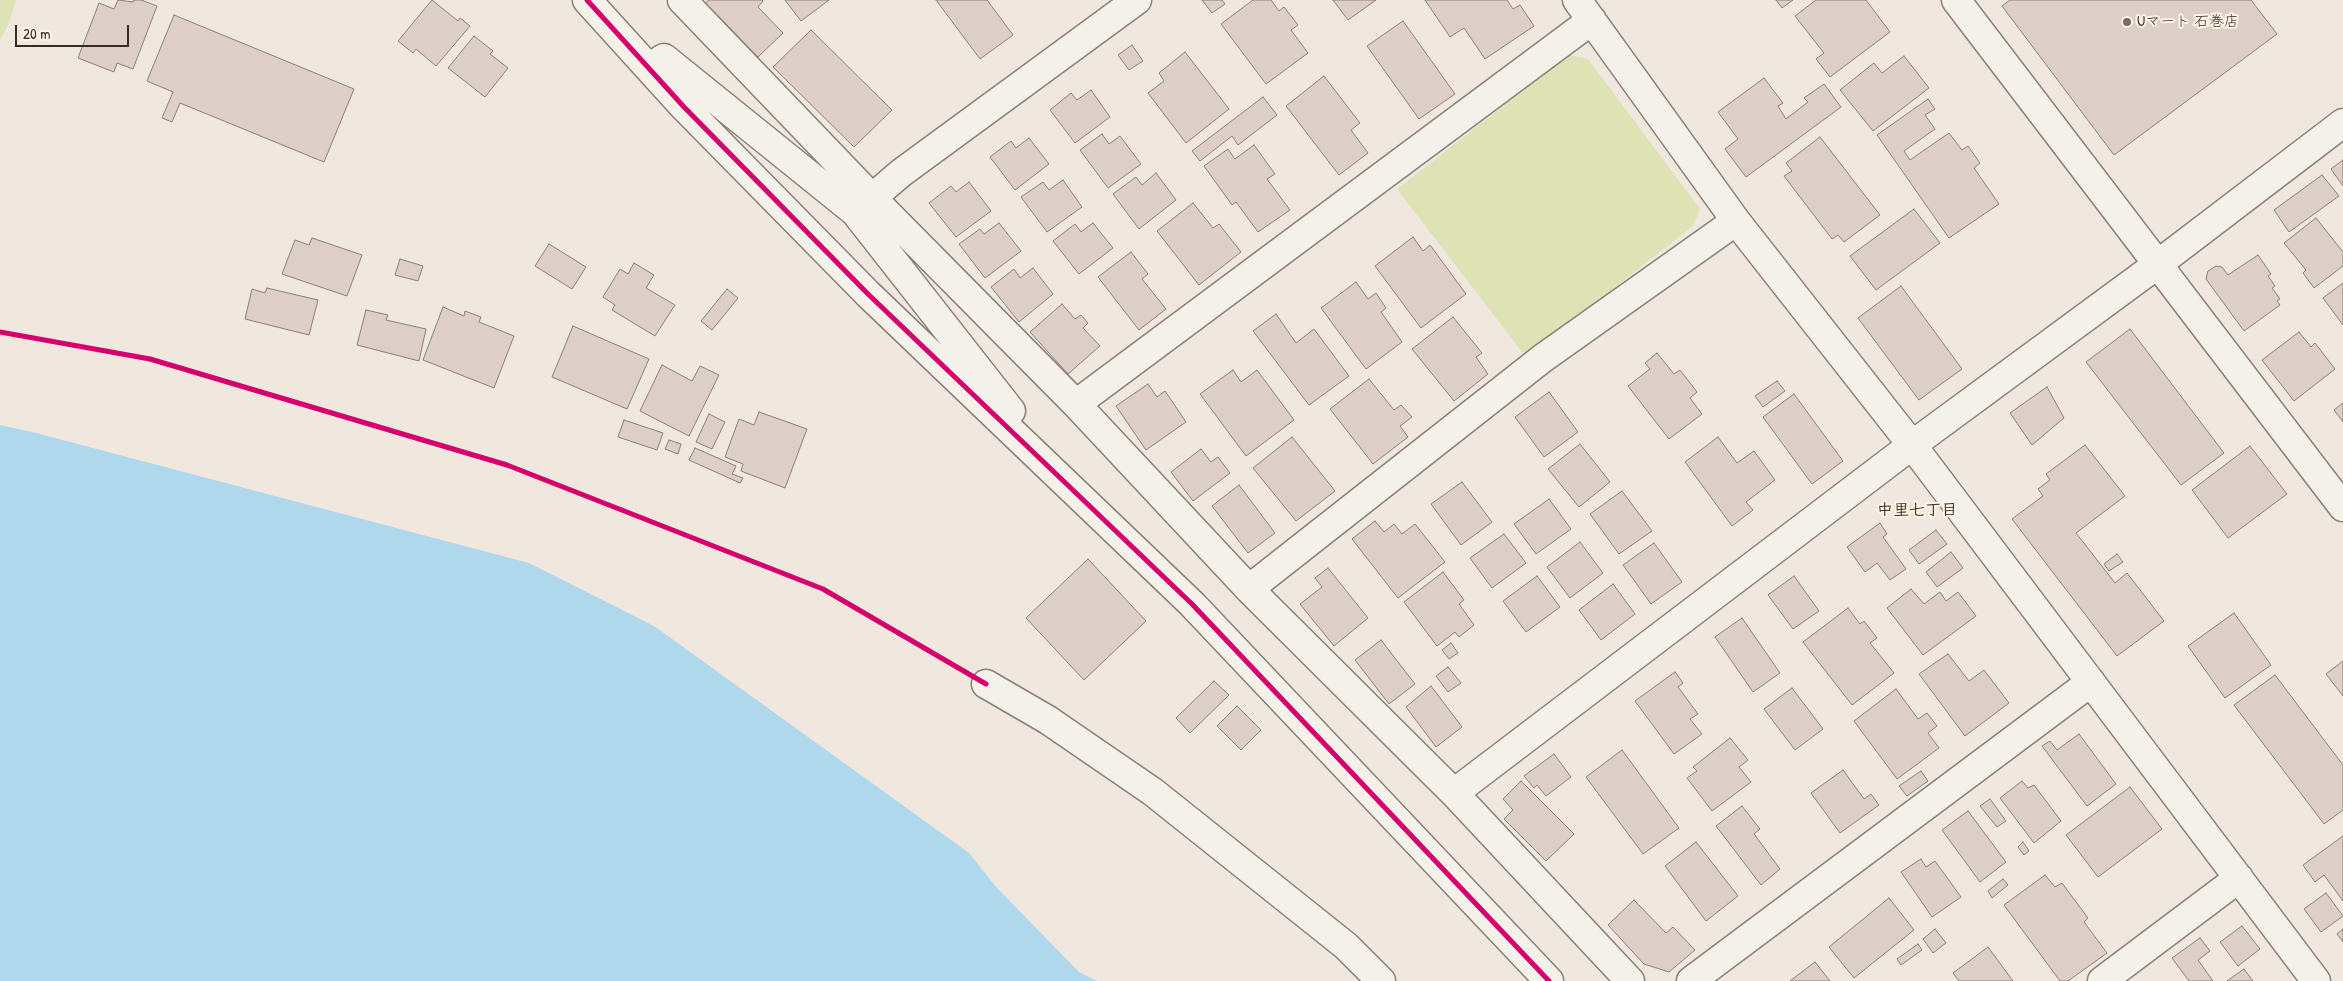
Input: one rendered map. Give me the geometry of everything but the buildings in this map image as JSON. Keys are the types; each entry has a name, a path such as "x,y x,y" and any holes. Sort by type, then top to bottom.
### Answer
{"street":[{"path":"587,0 684,107 861,287 1192,604 1549,981"},
{"path":"682,0 864,205 1076,404 1249,589 1454,793 1630,981"},
{"path":"864,205 901,173 1137,0"},
{"path":"1956,0 2343,507"},
{"path":"1076,404 1584,10 1736,221 1912,446 2316,981"},
{"path":"649,68 664,58 864,205 1012,411 1001,422"},
{"path":"1454,793 2343,123"},
{"path":"1249,589 1543,358 1736,221"},
{"path":"1691,981 2091,682"},
{"path":"986,684 1048,720 1153,792 1346,946 1381,981"},
{"path":"2102,981 2239,878"}],"green space":[{"path":"0,0 16,0 8,25 0,40"},
{"path":"1569,55 1588,59 1700,209 1693,226 1526,357 1397,189"}],"water":[{"path":"0,425 529,563 654,626 969,853 997,888 1079,972 1097,981 0,981"}],"cycle path":[{"path":"587,0 684,107 868,294 1192,604 1549,981"},
{"path":"0,332 150,359 507,465 823,589 986,684"}],"place":[{"name":"Uマート 石巻店","path":"2127,22"}],"district":[{"name":"中里七丁目","path":"1917,511"}]}
